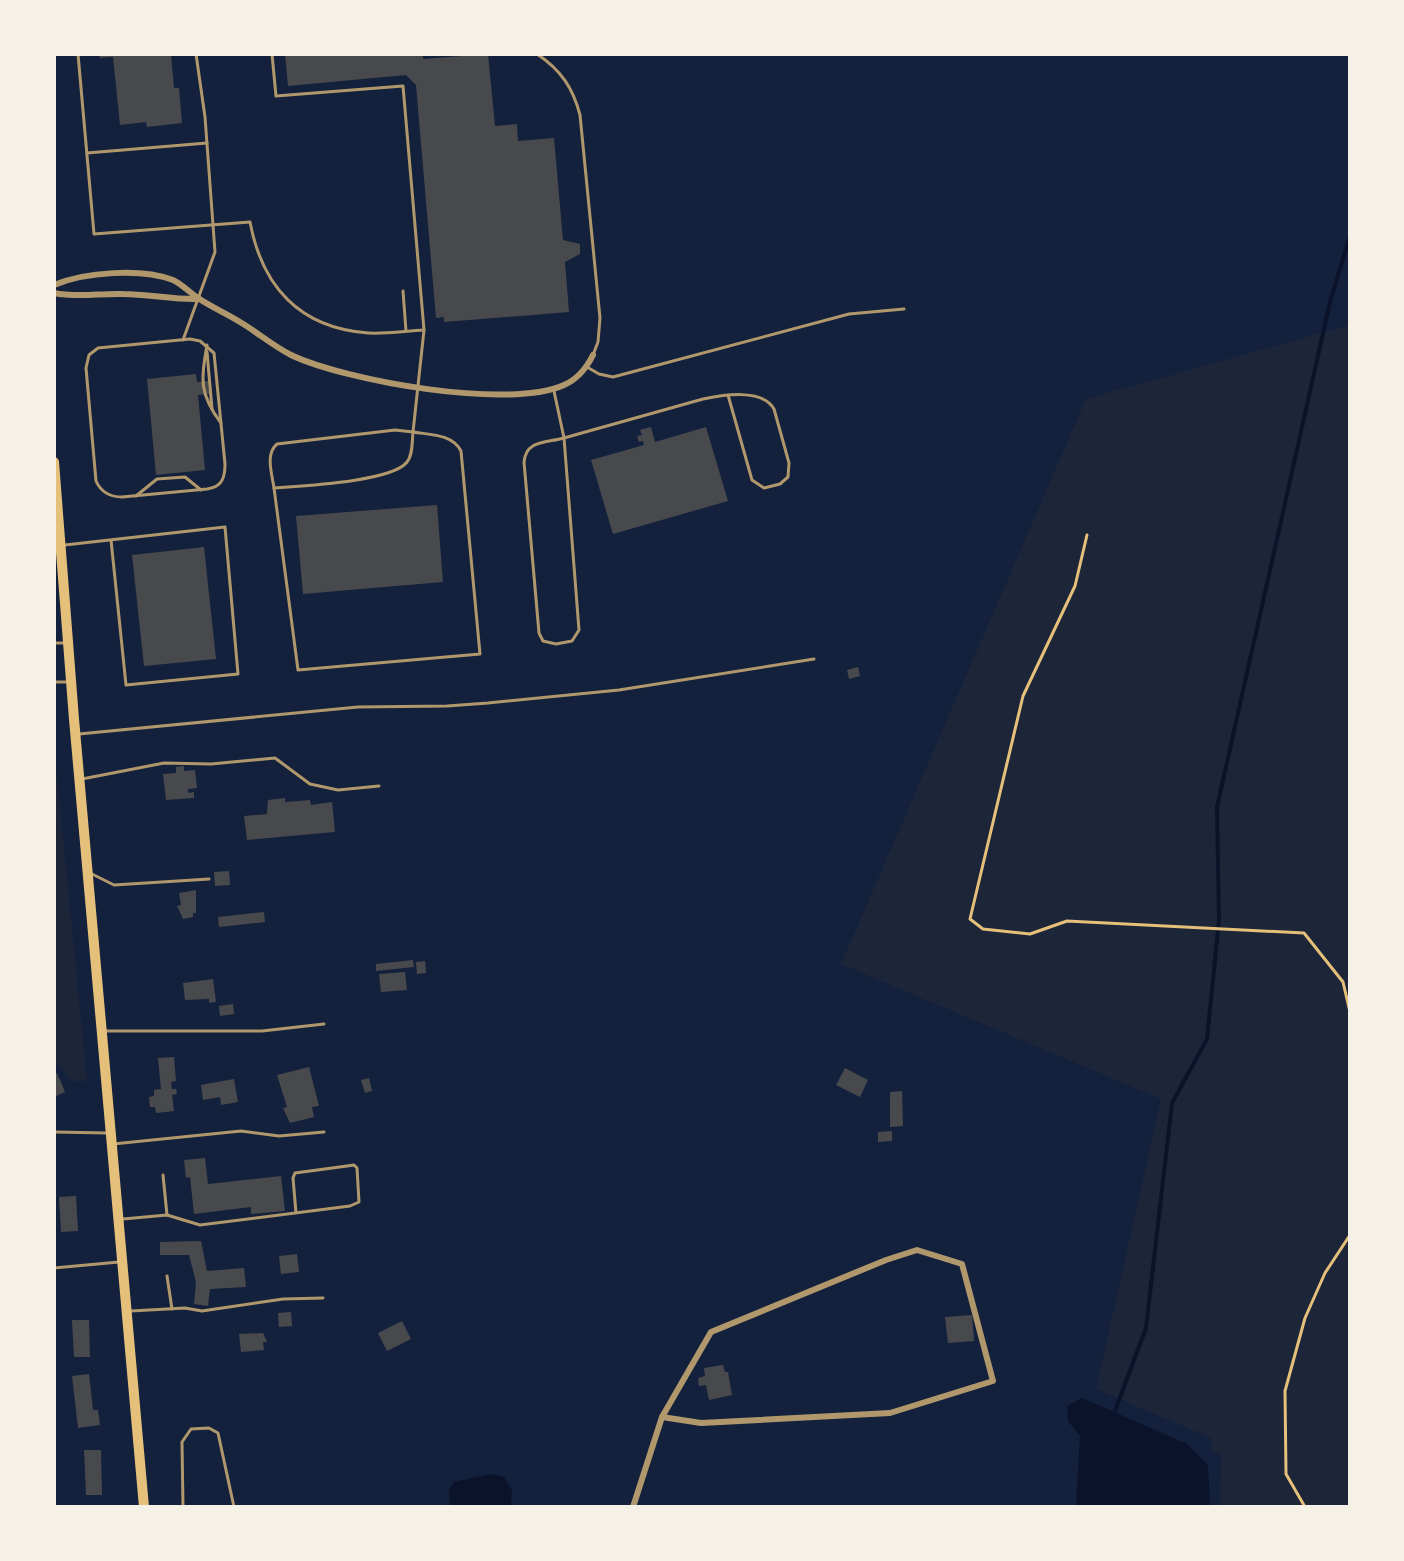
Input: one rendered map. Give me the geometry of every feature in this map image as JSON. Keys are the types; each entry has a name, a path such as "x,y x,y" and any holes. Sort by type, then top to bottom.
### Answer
{"main road":[{"path":"54,462 61,545 59,584 69,642 144,1507"}],"street":[{"path":"54,285 72,277 138,274 175,281 285,352 305,361 346,373 420,386 500,396 533,394 571,381 587,367 593,355"},
{"path":"54,293 73,297 125,294 171,300 199,299"},
{"path":"633,1507 662,1417 711,1332 917,1250 962,1264 993,1381 890,1413 701,1423 662,1417"}],"lane":[{"path":"78,54 94,234 250,222 256,252 266,273 282,293 308,314 333,326 360,332 424,330"},
{"path":"183,340 214,258 207,143 196,54"},
{"path":"272,54 276,96 403,86 424,330 410,456 400,468 351,481 274,488"},
{"path":"537,54 554,66 566,80 580,115 600,318 598,342 593,355"},
{"path":"87,153 207,143"},
{"path":"403,291 407,331"},
{"path":"587,367 613,377 849,314 904,309"},
{"path":"183,340 196,340 207,345 213,350 215,358 221,423 224,477 217,487 136,496 112,496 101,489 96,481 86,360 92,351 183,340"},
{"path":"207,345 202,371 206,401 221,423"},
{"path":"553,389 564,438 579,630 572,641 556,644 543,641 539,633 524,458 527,449 533,445 564,438 703,399 728,395 760,398 772,405 790,466 788,477 783,482 764,488 752,480 728,395"},
{"path":"395,430 413,432 448,439 457,444 462,454 480,654 298,670 271,451 277,444 395,430"},
{"path":"136,496 159,478 185,477 201,490"},
{"path":"61,545 225,527 238,674 126,685 111,540"},
{"path":"54,643 69,642"},
{"path":"76,734 358,707 447,706 619,690 814,659"},
{"path":"54,682 71,682"},
{"path":"80,779 164,763 211,764 275,758 310,784 338,790 379,786"},
{"path":"88,872 114,885 209,879"},
{"path":"102,1031 262,1031 324,1024"},
{"path":"54,1132 112,1138 241,1131 279,1136 324,1132"},
{"path":"119,1220 167,1215 200,1225 296,1213 350,1206 359,1202 357,1168 354,1165 295,1173 296,1213"},
{"path":"163,1175 167,1215"},
{"path":"54,1268 123,1262"},
{"path":"167,1276 172,1309"},
{"path":"127,1311 185,1308 202,1311 283,1299 323,1298"},
{"path":"183,1507 182,1442 191,1429 200,1427 218,1433 234,1507"}],"path":[{"path":"1087,535 1075,586 1023,696 970,919 983,929 1030,934 1067,921 1304,933 1343,982 1350,1012"},
{"path":"1305,1507 1286,1474 1285,1391 1305,1318 1325,1273 1350,1235"}],"shaded area":[{"path":"1350,325 1350,1507 1220,1507 1221,1455 1212,1450 1211,1438 1096,1389 1161,1099 841,964 1086,399"},
{"path":"54,747 87,1081 71,1081 58,1064 54,1065"},
{"path":"1082,1398 1187,1444 1208,1465 1210,1507 1076,1507 1080,1436 1068,1421 1067,1406"},
{"path":"491,1474 504,1477 512,1490 511,1507 450,1507 449,1490 454,1482"}],"building":[{"path":"99,54 171,54 174,88 179,88 182,123 147,127 146,122 120,125 113,57 100,58"},
{"path":"285,54 423,54 423,59 488,54 495,126 517,124 518,141 554,138 563,240 580,244 580,254 565,262 569,312 444,322 444,317 436,318 416,85 406,75 288,86"},
{"path":"196,374 197,382 208,381 209,394 198,395 205,470 156,475 147,379"},
{"path":"651,427 655,442 706,427 728,501 613,534 591,460 644,445 637,436 642,435 640,430"},
{"path":"437,505 443,582 303,594 296,516"},
{"path":"204,547 216,659 144,666 132,555"},
{"path":"858,667 860,676 849,679 847,670"},
{"path":"184,766 184,771 195,770 197,788 188,789 188,793 194,792 194,798 166,800 163,774 176,773 176,767"},
{"path":"285,798 285,802 310,800 311,805 332,802 335,832 247,840 244,816 267,814 268,800"},
{"path":"229,871 230,885 215,886 214,872"},
{"path":"196,890 196,913 183,919 177,906 181,905 179,893"},
{"path":"264,912 265,922 219,927 218,917"},
{"path":"413,960 414,967 376,971 376,964"},
{"path":"425,961 426,973 417,974 416,962"},
{"path":"405,972 407,990 381,992 379,974"},
{"path":"213,979 216,1002 209,1003 209,999 185,1000 183,983"},
{"path":"233,1004 234,1014 220,1016 219,1006"},
{"path":"174,1057 176,1081 171,1082 177,1094 172,1095 174,1111 156,1113 155,1107 150,1107 149,1097 154,1096 154,1090 161,1089 158,1058"},
{"path":"309,1067 319,1106 312,1107 314,1117 290,1123 283,1108 287,1107 277,1075"},
{"path":"845,1068 868,1080 860,1097 836,1085"},
{"path":"57,1073 65,1092 54,1097 54,1075"},
{"path":"369,1078 372,1091 365,1093 361,1080"},
{"path":"234,1079 238,1102 221,1105 220,1097 203,1100 201,1085"},
{"path":"902,1091 903,1126 890,1127 890,1092"},
{"path":"892,1131 892,1141 878,1142 878,1132"},
{"path":"205,1158 208,1184 281,1176 285,1211 251,1214 251,1207 194,1214 190,1177 186,1178 184,1160"},
{"path":"76,1196 78,1231 61,1232 59,1197"},
{"path":"201,1241 207,1271 244,1268 246,1287 210,1289 208,1306 194,1304 196,1282 189,1255 160,1255 160,1242"},
{"path":"297,1254 299,1272 281,1274 279,1256"},
{"path":"291,1312 292,1326 279,1327 278,1313"},
{"path":"972,1315 974,1341 948,1343 945,1317"},
{"path":"72,1320 89,1320 90,1357 74,1357"},
{"path":"402,1321 411,1339 387,1351 378,1333"},
{"path":"263,1333 267,1342 263,1342 264,1350 241,1352 239,1334"},
{"path":"723,1365 725,1372 728,1372 732,1395 709,1400 706,1385 699,1386 698,1378 705,1376 704,1368"},
{"path":"89,1374 93,1410 98,1410 100,1425 78,1428 72,1376"},
{"path":"84,1450 101,1450 102,1495 86,1495"}],"waterway":[{"path":"1113,1416 1146,1328 1172,1103 1207,1039 1219,920 1217,807 1330,302 1350,236"}]}
